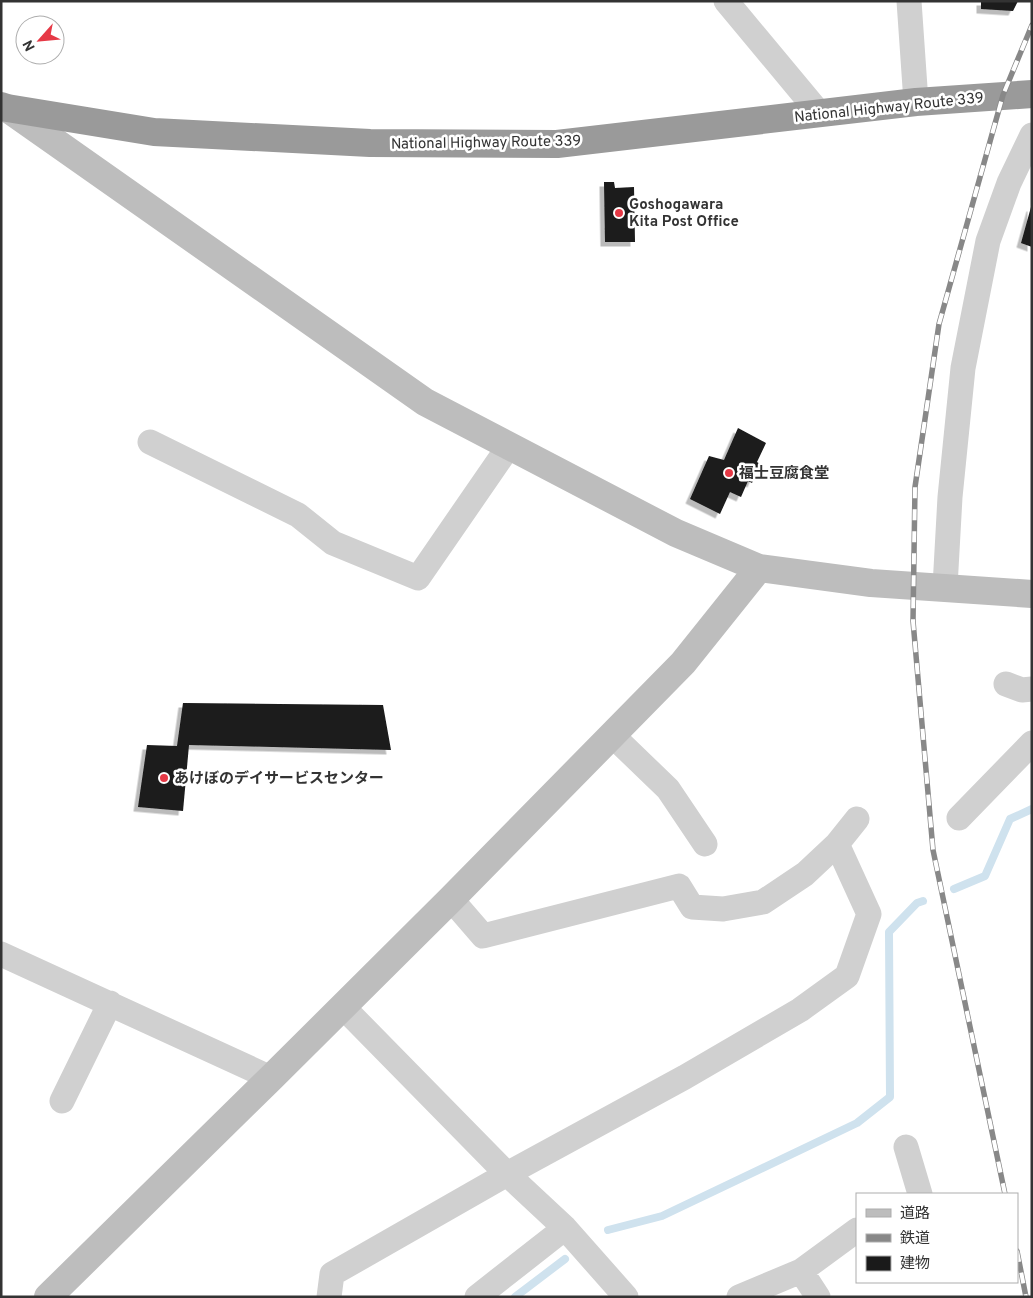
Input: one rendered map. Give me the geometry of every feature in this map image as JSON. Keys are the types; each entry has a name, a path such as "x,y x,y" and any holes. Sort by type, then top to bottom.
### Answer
{"highway":[{"name":"National Highway Route 339","path":"4,107 154,132 380,143 557,144 916,102 1032,94"}],"street":[{"path":"726,1 820,114"},
{"path":"909,1 916,102"},
{"path":"4,107 425,402 676,533 759,568 872,583 1032,594"},
{"path":"944,587 950,497 963,368 988,240 1009,183 1032,135"},
{"path":"150,442 298,515 334,543 418,578 509,446"},
{"path":"48,1297 272,1078 684,662 759,568"},
{"path":"1006,684 1022,690 1032,689"},
{"path":"612,735 668,789 705,844"},
{"path":"960,818 1032,743"},
{"path":"451,899 483,936 679,886 692,907 723,909 763,902 805,874 836,844 857,819"},
{"path":"329,1297 332,1274 507,1174 685,1077 800,1010 847,976 869,914 836,844"},
{"path":"1,954 272,1078"},
{"path":"62,1101 110,1003"},
{"path":"343,1007 507,1174 565,1228 626,1297"},
{"path":"906,1147 915,1191"},
{"path":"477,1297 565,1228"},
{"path":"739,1297 801,1271 856,1231"},
{"path":"801,1271 818,1297"}],"building":[{"path":"981,1 1018,1 1013,11 981,9"},
{"path":"604,182 614,182 615,188 634,187 635,242 605,242"},
{"path":"1032,207 1032,247 1021,243"},
{"name":"福士豆腐食堂","path":"738,428 766,443 757,462 760,464 752,483 748,481 741,497 730,492 720,514 690,499 709,456 724,460"},
{"name":"あけぼのデイサービスセンター","path":"183,703 383,705 391,750 189,745 183,811 138,807 147,745 177,746"}],"waterway":[{"path":"954,889 985,876 1010,819 1032,809"},
{"path":"608,1230 662,1216 857,1123 890,1097 889,932 917,903 923,901"},
{"path":"515,1297 565,1259"}],"railway":[{"path":"1005,1193 933,850 913,621 915,487 939,324 1003,95 1032,25"},
{"path":"1018,1256 1026,1297"}],"place":[{"name":"Goshogawara Kita Post Office","path":"619,213"},
{"name":"福士豆腐食堂","path":"729,473"},
{"name":"あけぼのデイサービスセンター","path":"164,778"}]}
